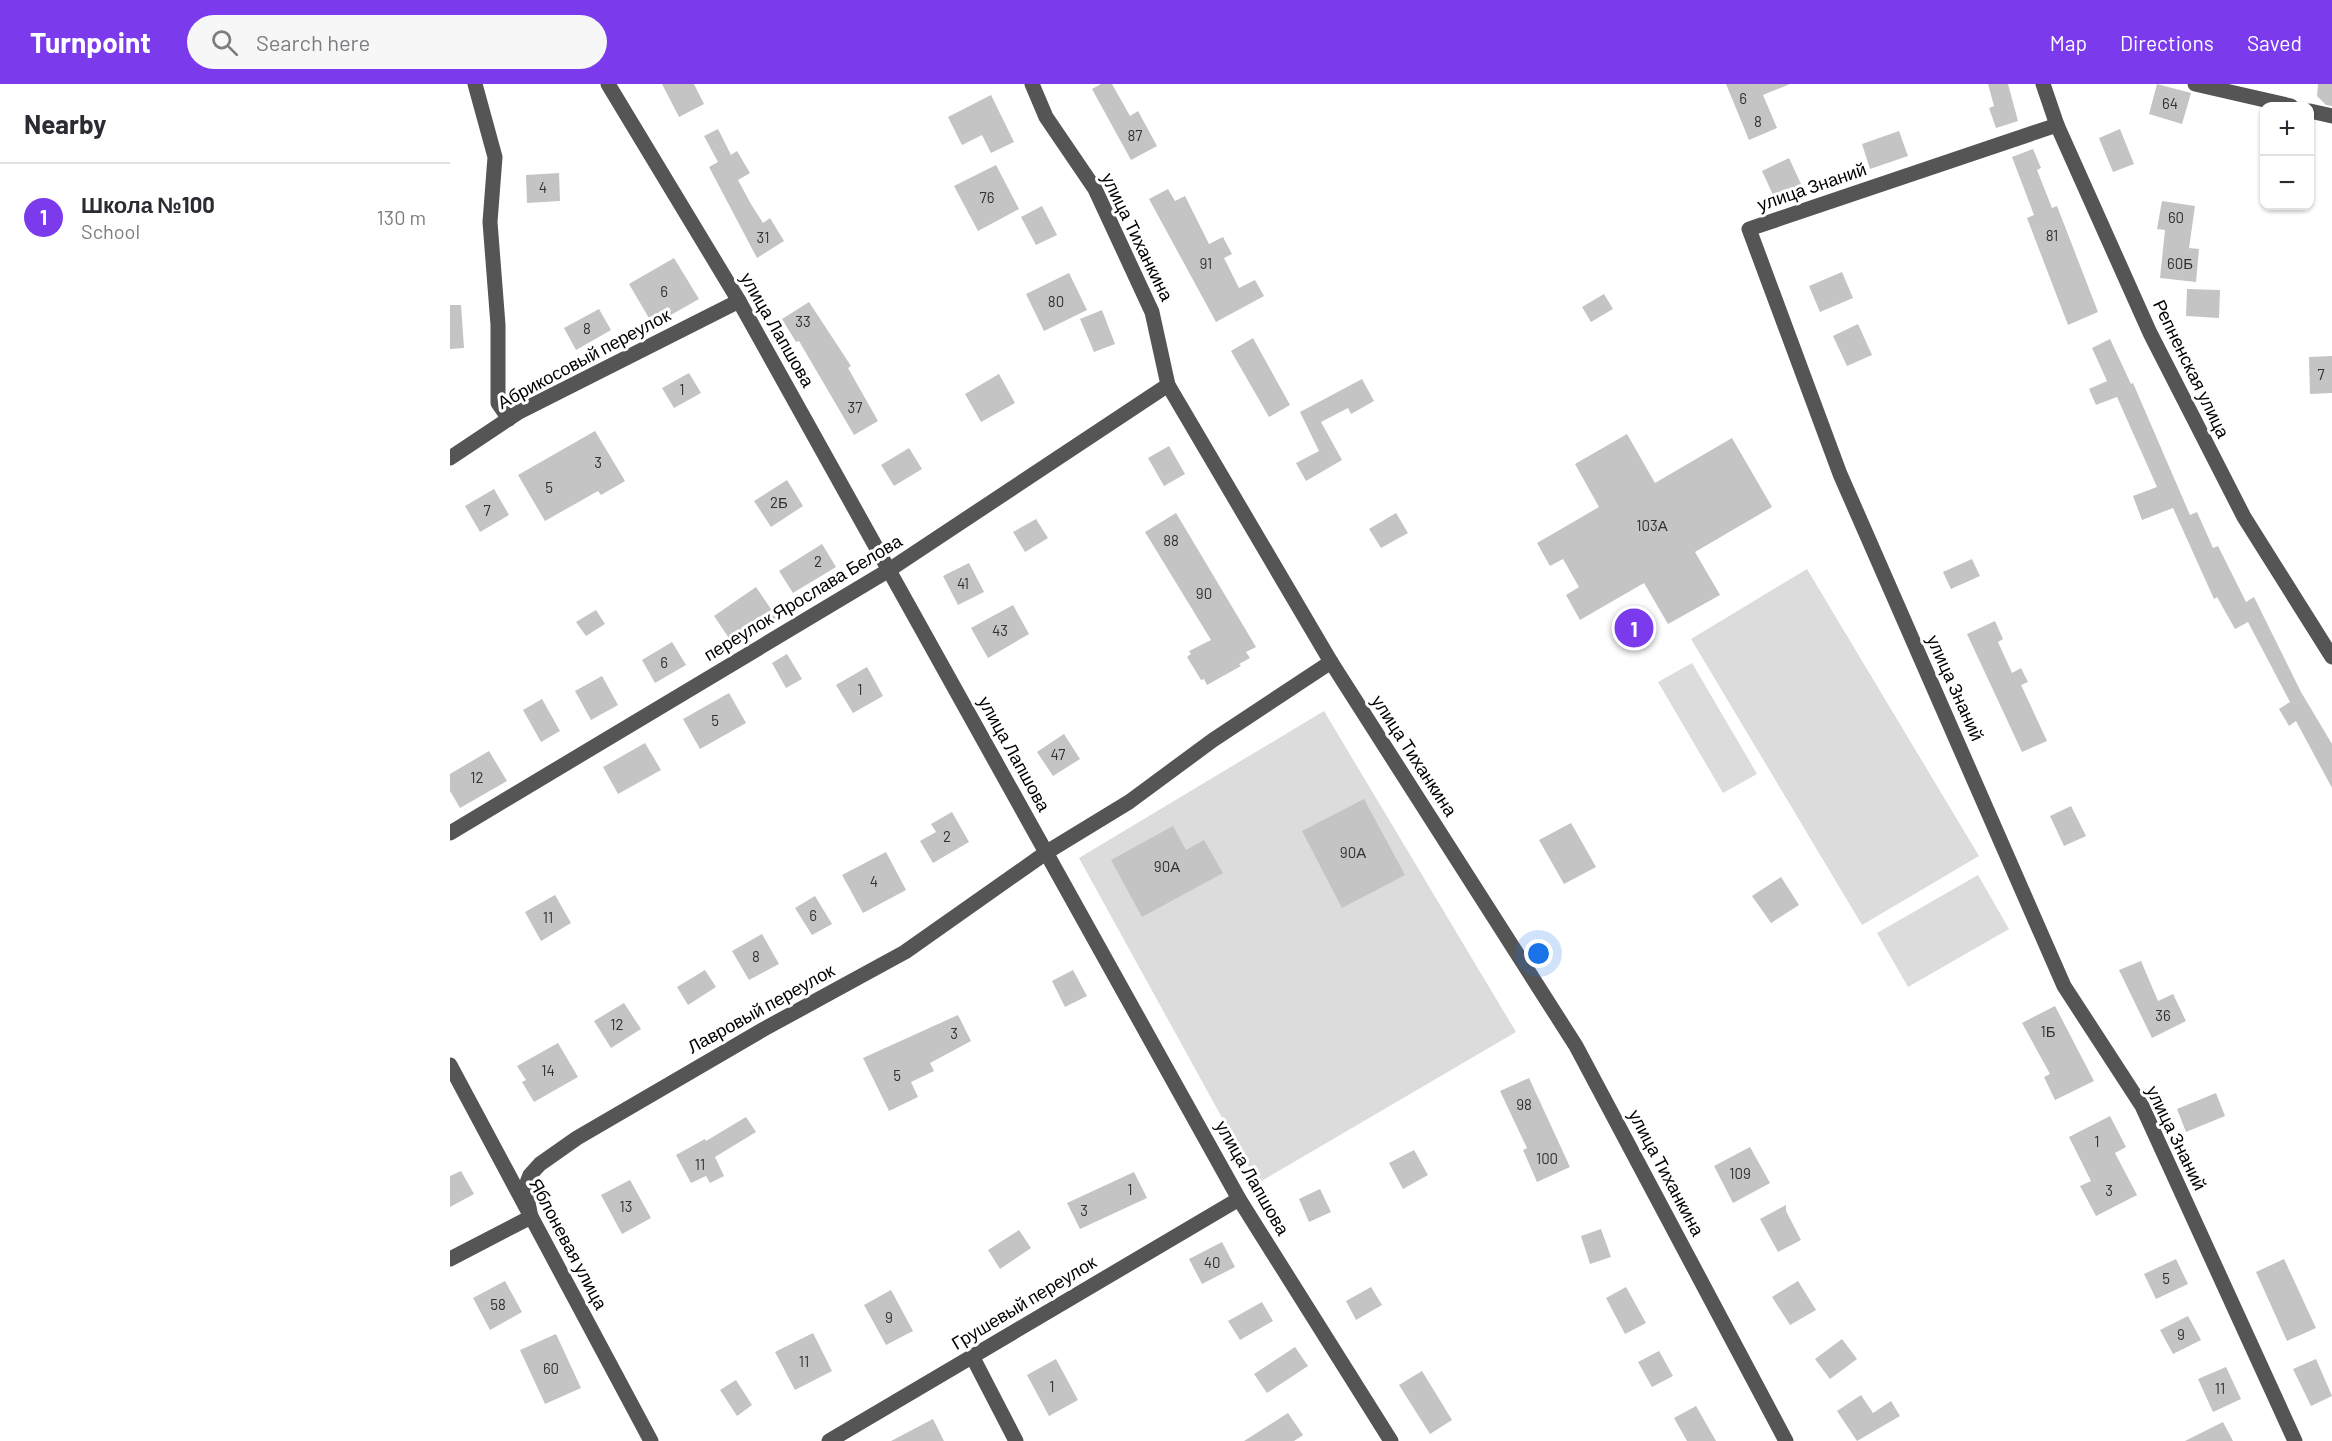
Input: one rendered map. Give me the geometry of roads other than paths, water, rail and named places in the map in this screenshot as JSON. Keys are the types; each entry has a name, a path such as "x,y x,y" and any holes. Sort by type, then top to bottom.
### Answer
{"street":[{"path":"475,84 495,158 490,222 498,325 498,403 509,419"},
{"name":"улица Лапшова","path":"608,84 739,301 1239,1199 1390,1441"},
{"name":"улица Тиханкина","path":"1032,84 1046,117 1095,189 1152,312 1168,385 1331,662 1576,1046 1786,1441"},
{"name":"Репненская улица","path":"2043,84 2057,125 2150,333 2244,517 2332,657"},
{"path":"2195,84 2274,102"},
{"path":"2314,112 2332,116"},
{"name":"улица Знаний","path":"2057,125 1749,229 1840,474 2064,986 2142,1106 2295,1441"},
{"name":"Абрикосовый переулок","path":"450,459 509,419 739,301"},
{"name":"переулок Ярослава Белова","path":"450,833 889,570 1168,385"},
{"name":"Лавровый переулок","path":"531,1216 525,1188 530,1175 568,1144 764,1029 905,952 1047,852 1129,802 1213,740 1331,662"},
{"name":"Яблоневая улица","path":"450,1065 651,1441"},
{"name":"Грушевый переулок","path":"829,1441 1239,1199"},
{"path":"450,1259 531,1216"},
{"path":"972,1356 1016,1441"}],"place":[{"name":"Школа №100","path":"1634,628"}]}
